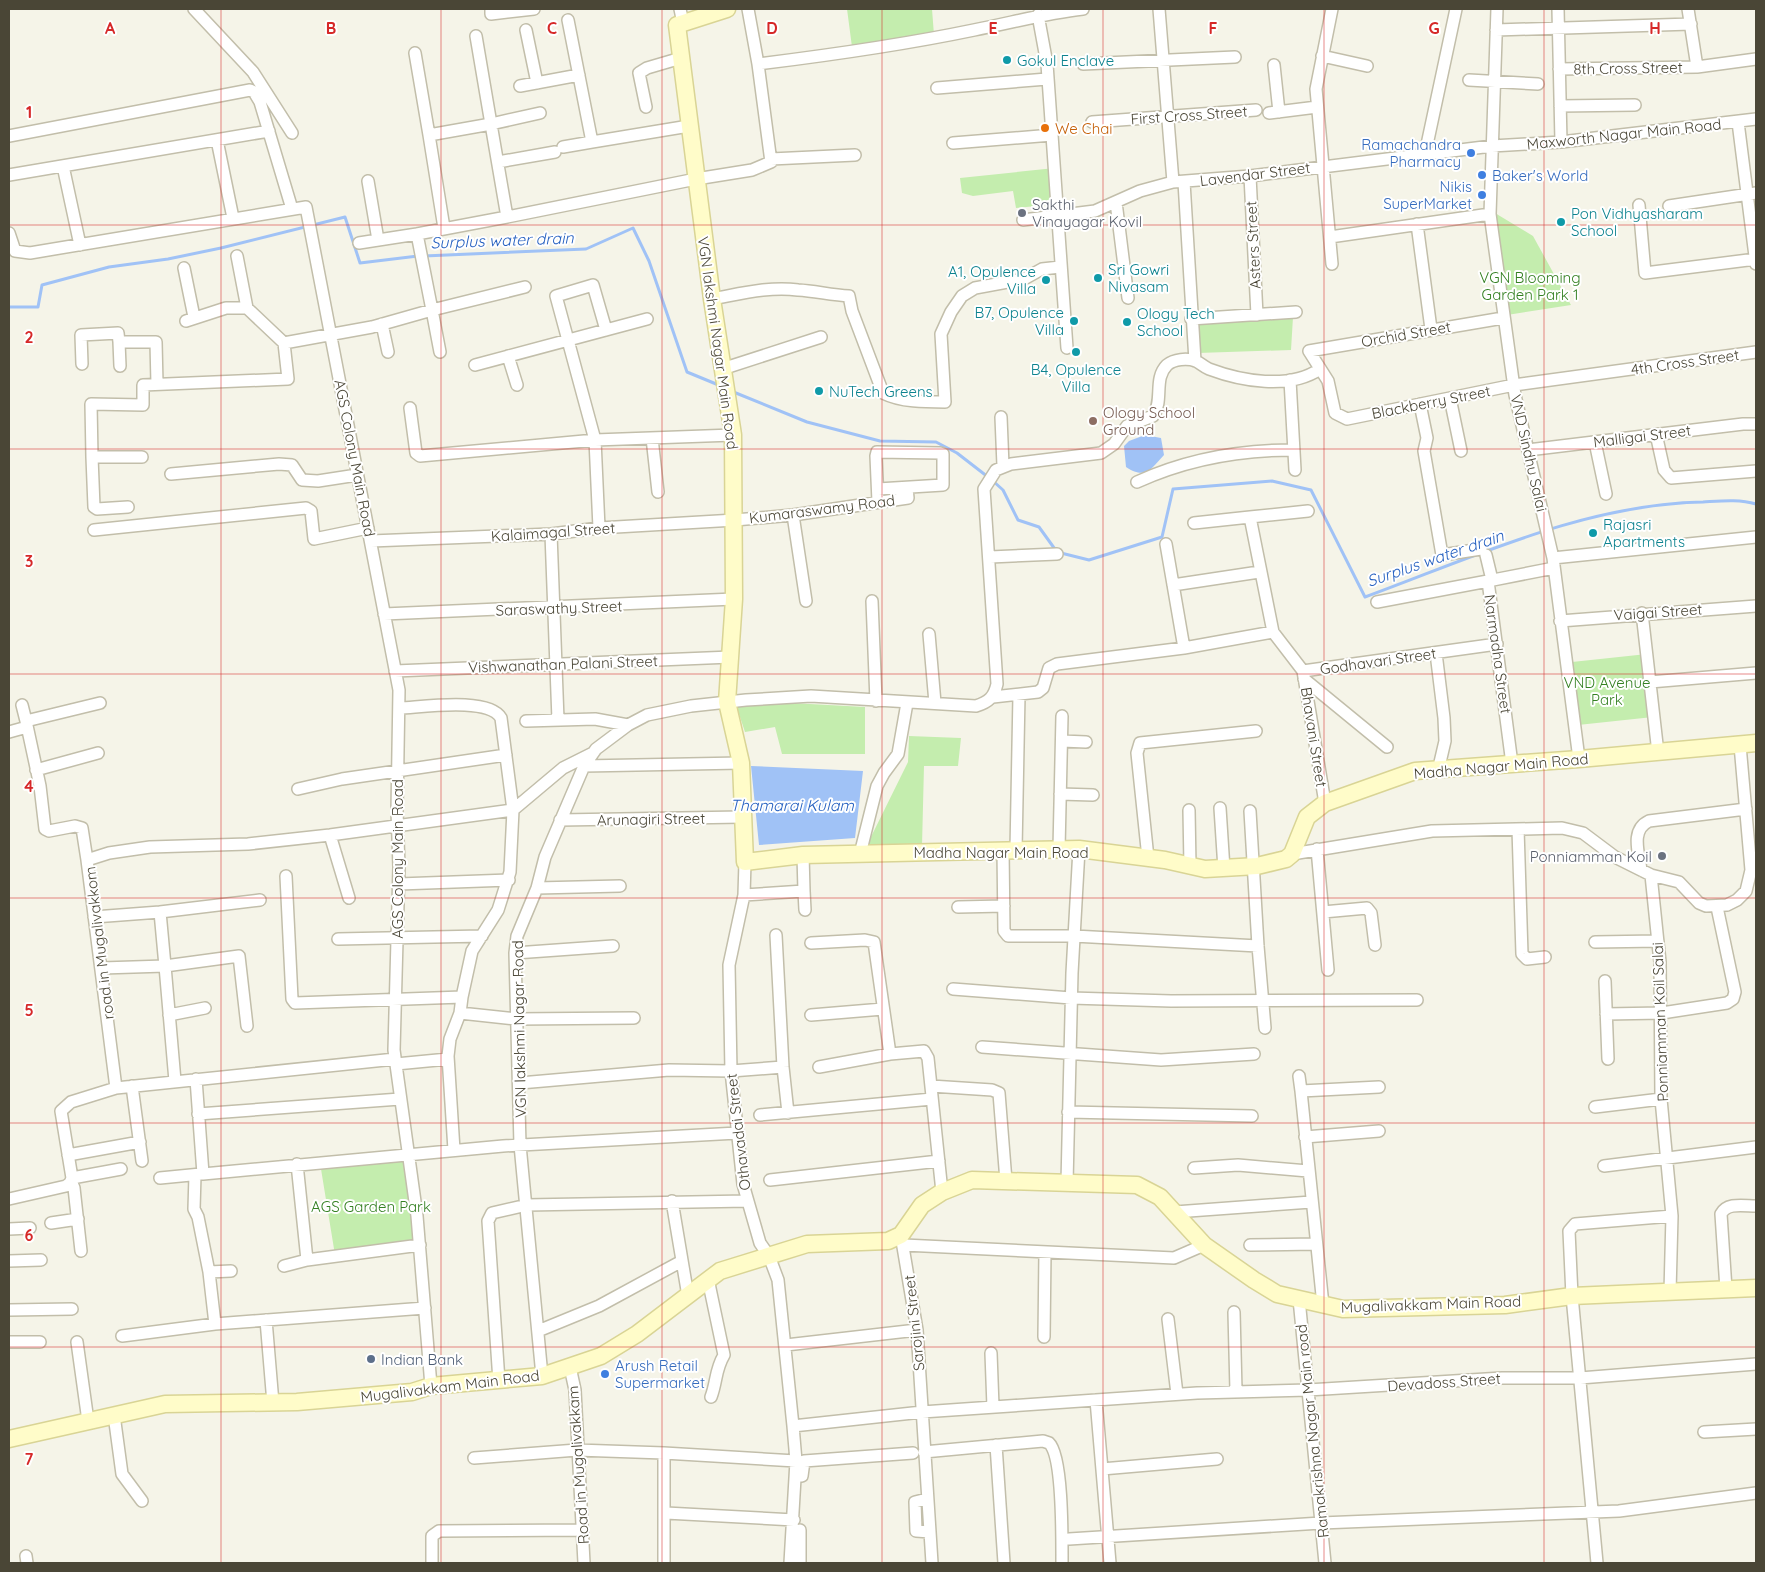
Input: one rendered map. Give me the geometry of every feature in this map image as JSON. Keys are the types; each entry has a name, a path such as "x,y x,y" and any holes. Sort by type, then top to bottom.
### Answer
{"street":[{"path":"194,9 253,72 292,133"},
{"path":"491,9 491,14 534,9"},
{"name":"VGN lakshmi Nagar Main Road","path":"727,9 681,16 677,25 712,298 733,435 734,599 727,702 741,763 745,862"},
{"path":"359,243 417,234 696,179 752,170 771,162 758,64 748,9"},
{"path":"758,64 866,50 975,30 1038,15 1083,9"},
{"path":"1159,9 1172,182"},
{"path":"1332,9 1316,87 1332,264"},
{"path":"1425,154 1456,9"},
{"name":"VND Sindhu Salai","path":"1497,9 1490,214 1503,318 1514,385 1553,563 1579,759"},
{"path":"1558,9 1561,142"},
{"path":"1688,9 1697,67"},
{"path":"1038,15 1047,78 1052,135 1067,348"},
{"path":"568,20 592,142"},
{"path":"1496,30 1558,30 1690,24"},
{"path":"526,30 537,83"},
{"path":"476,36 507,216"},
{"path":"414,52 444,228"},
{"path":"1322,56 1367,66"},
{"path":"1083,64 1235,57"},
{"path":"646,107 640,73 647,68 681,58"},
{"name":"8th Cross Street","path":"1559,70 1697,67 1756,59"},
{"path":"1274,65 1274,112 1317,107"},
{"path":"520,86 579,75"},
{"path":"938,88 1047,78"},
{"path":"1469,80 1538,84"},
{"path":"9,136 250,90 254,92 260,102 292,208 80,245 22,253 15,252 9,233"},
{"path":"1560,106 1635,105"},
{"name":"First Cross Street","path":"1092,122 1256,110"},
{"path":"429,135 540,113"},
{"name":"Maxworth Nagar Main Road","path":"1492,146 1561,142 1756,119"},
{"path":"1639,204 1645,273 1756,261 1752,194 1738,122"},
{"path":"498,162 592,142 689,126"},
{"path":"9,175 269,131"},
{"path":"953,143 1052,135"},
{"path":"217,140 233,218"},
{"name":"Lavendar Street","path":"1023,220 1095,211 1140,190 1172,182 1250,176 1492,146"},
{"path":"771,159 855,155"},
{"path":"63,166 80,245"},
{"name":"Asters Street","path":"1250,176 1257,315"},
{"path":"368,181 378,240"},
{"path":"1184,182 1195,360"},
{"path":"1669,206 1752,194"},
{"path":"1116,202 1128,298"},
{"name":"AGS Colony Main Road","path":"292,208 306,207 325,314 331,336 371,541 400,708 397,771 399,884 396,1062 420,1244 431,1386"},
{"path":"1330,237 1490,214"},
{"path":"1418,224 1431,329"},
{"path":"417,234 440,352"},
{"path":"128,507 94,507 91,404 143,405 143,385 288,379 284,343 247,308 237,256"},
{"path":"184,268 190,319 226,308 247,308"},
{"path":"712,298 763,290 797,289 830,295 849,296 858,329 883,393 890,397 921,402 945,402 941,334 951,312 968,292 975,288 1024,279 1042,269 1060,269"},
{"path":"599,528 595,440 556,296 590,284 596,287 606,330"},
{"path":"284,343 331,336 525,287"},
{"path":"1191,319 1296,312"},
{"name":"Orchid Street","path":"1320,369 1309,350 1503,318"},
{"path":"475,365 647,319"},
{"path":"382,324 388,352"},
{"path":"82,364 81,335 118,333 120,366"},
{"path":"723,376 821,337"},
{"path":"119,342 156,342 157,384"},
{"name":"4th Cross Street","path":"1514,385 1756,352"},
{"path":"508,356 516,385"},
{"path":"992,697 997,684 984,489 991,476 1003,466 1011,464 1101,453 1114,444 1127,426 1153,416 1158,405 1159,379 1166,366 1175,360 1195,360 1206,368 1245,379 1290,380 1312,374 1320,369"},
{"name":"Blackberry Street","path":"1320,369 1328,381 1336,413 1348,418 1514,385"},
{"path":"1290,380 1295,470"},
{"path":"1450,398 1461,451"},
{"path":"1377,602 1490,581 1484,552 1442,555 1424,451 1427,438 1420,404"},
{"path":"410,408 416,453 420,456 595,440 733,435"},
{"path":"1001,417 1003,466"},
{"name":"Malligai Street","path":"1528,450 1756,424"},
{"path":"1656,434 1664,470 1671,478 1756,471"},
{"path":"652,438 658,492"},
{"path":"1595,442 1606,494"},
{"path":"1137,482 1150,476 1228,455 1293,450"},
{"path":"878,489 908,493 944,484 942,453 877,452 878,502"},
{"path":"92,457 142,457"},
{"path":"171,474 279,464 292,465 302,480 310,482 357,475"},
{"name":"Kumaraswamy Road","path":"735,520 793,515 878,502 908,493"},
{"path":"94,530 306,508 311,511 314,539 368,528"},
{"path":"1194,523 1308,510"},
{"path":"793,515 806,601"},
{"name":"Godhavari Street","path":"1250,516 1259,572 1273,632 1303,675 1497,644"},
{"name":"Kalaimagal Street","path":"371,541 551,534 599,528 735,520"},
{"path":"551,534 558,720"},
{"name":"Narmadha Street","path":"1512,764 1490,581 1553,563 1756,537"},
{"path":"1166,544 1184,648 1273,632"},
{"path":"990,557 1057,554"},
{"path":"1173,585 1259,572"},
{"name":"Saraswathy Street","path":"384,614 554,609 734,599"},
{"path":"872,601 876,700"},
{"name":"Vaigai Street","path":"1560,621 1642,613 1756,606"},
{"path":"1642,613 1658,753"},
{"path":"929,634 935,703"},
{"name":"VGN lakshmi Nagar Road","path":"542,1376 520,1145 520,1083 516,1019 517,936 537,888 545,857 560,820 584,766 593,753 628,724 647,715 727,702 811,696 976,706 987,702 992,697 1035,694 1041,690 1049,668 1056,664 1184,648"},
{"path":"1436,653 1445,740 1438,771"},
{"name":"Vishwanathan Palani Street","path":"395,671 731,657"},
{"path":"1650,682 1756,672"},
{"path":"1303,675 1387,747"},
{"name":"Bhavani Street","path":"1303,675 1324,803"},
{"path":"1020,695 1004,906 1004,931 1008,936 1074,936 1258,946"},
{"path":"860,854 877,786 898,754 907,702"},
{"path":"9,732 26,724 100,703"},
{"path":"22,705 36,770 45,829 49,831 75,826 82,828 87,860"},
{"path":"400,708 471,705 490,708 498,713 501,718 506,755 512,810 509,880 498,910 472,951 460,1013 450,1039 448,1058 454,1150"},
{"path":"1059,849 1062,716"},
{"path":"526,721 602,719 628,724"},
{"path":"1148,858 1137,753 1138,745 1143,741 1256,731"},
{"path":"1062,741 1086,742"},
{"path":"1292,854 1432,831 1573,829 1615,857 1646,873 1673,879 1687,888 1699,903 1717,907 1736,900 1746,891 1753,873 1748,744"},
{"name":"Madha Nagar Main Road","path":"745,862 802,855 1079,849 1148,858 1204,869 1253,867 1286,859 1292,854 1308,817 1324,803 1415,771 1438,771 1748,744"},
{"path":"36,770 98,753"},
{"path":"512,810 563,768 593,753"},
{"path":"298,789 342,779 506,755"},
{"path":"584,766 741,763"},
{"path":"1060,794 1093,795"},
{"name":"Ponniamman Koil Salai","path":"1670,1292 1672,1216 1668,1157 1661,1099 1662,1013 1658,941 1637,832 1643,824 1649,821 1749,804"},
{"path":"1220,808 1224,869"},
{"name":"road in Mugalivakkom","path":"116,1088 87,860 109,853 150,847 248,844 330,835 512,810"},
{"path":"1189,810 1190,866"},
{"path":"1250,811 1265,1028"},
{"name":"Arunagiri Street","path":"560,820 742,817"},
{"path":"1518,829 1522,954 1527,959 1545,957"},
{"path":"330,835 349,898"},
{"path":"1067,1183 1071,998 1079,849"},
{"path":"1317,850 1328,970"},
{"path":"802,855 805,910"},
{"name":"Othavadai Street","path":"745,862 744,895 729,965 730,1071 743,1184 760,1243 769,1256 778,1280 786,1345 796,1460 790,1563"},
{"path":"286,876 293,1001 304,1003 396,998 462,997"},
{"path":"399,884 509,880"},
{"path":"537,888 620,886"},
{"path":"744,895 804,891"},
{"path":"94,918 260,900"},
{"path":"958,907 1004,906"},
{"path":"1606,1014 1662,1013 1728,1003 1733,999 1735,992 1717,907"},
{"path":"1323,912 1368,908 1371,913 1375,945"},
{"path":"160,912 175,1081"},
{"path":"338,939 482,936"},
{"path":"776,936 783,1067 788,1113"},
{"path":"811,943 865,940 874,942 890,1054"},
{"path":"1595,942 1658,941"},
{"path":"516,953 613,946"},
{"path":"102,968 165,966 239,956 247,1026"},
{"path":"1605,981 1608,1058"},
{"path":"954,989 1071,998 1262,1001 1417,1000"},
{"path":"169,1015 206,1008"},
{"path":"811,1015 883,1009"},
{"path":"460,1013 516,1019 634,1018"},
{"path":"982,1047 1161,1060 1254,1054"},
{"path":"819,1067 890,1054 924,1051 928,1058 942,1192"},
{"path":"81,1251 74,1188 71,1180 61,1116 63,1108 71,1102 116,1088 196,1078 448,1058"},
{"path":"520,1083 669,1070 730,1071 783,1067"},
{"path":"1299,1076 1323,1305"},
{"path":"196,1078 199,1175 194,1209 198,1217 209,1272 215,1324"},
{"path":"132,1086 142,1161"},
{"path":"931,1086 992,1090 999,1093 1006,1181"},
{"path":"1301,1091 1379,1087"},
{"path":"760,1115 932,1099"},
{"path":"1595,1107 1661,1099"},
{"path":"198,1114 400,1100"},
{"path":"1068,1112 1252,1116"},
{"path":"1305,1137 1379,1131"},
{"path":"160,1178 454,1150 737,1133"},
{"path":"68,1155 140,1142"},
{"path":"1604,1166 1756,1147"},
{"path":"770,1180 939,1161"},
{"path":"297,1164 308,1260"},
{"path":"1194,1168 1238,1166 1308,1171"},
{"path":"9,1198 66,1186 71,1180 121,1169"},
{"name":"Mugalivakkam Main Road","path":"9,1438 166,1404 273,1403 412,1392 431,1386 542,1376 601,1356 636,1334 720,1271 807,1244 902,1240 922,1205 942,1192 972,1180 1137,1185 1160,1197 1204,1245 1277,1294 1343,1309 1505,1305 1572,1296 1756,1288"},
{"path":"672,1201 688,1296"},
{"path":"499,1381 488,1217 496,1211 527,1205 747,1201"},
{"path":"1175,1212 1311,1202"},
{"path":"1726,1289 1721,1214 1729,1206 1756,1206"},
{"path":"1597,1563 1572,1296 1569,1231 1575,1224 1672,1216"},
{"path":"51,1223 78,1219"},
{"path":"9,1229 30,1228"},
{"path":"902,1240 1045,1252 1174,1258 1204,1245"},
{"name":"Sarojini Street","path":"902,1240 917,1330 922,1412 919,1452 927,1499 932,1563"},
{"path":"284,1266 308,1260 420,1244"},
{"path":"1250,1245 1316,1244"},
{"path":"1044,1337 1045,1252"},
{"path":"9,1261 41,1260"},
{"path":"538,1331 599,1306 682,1261"},
{"path":"209,1272 231,1271"},
{"path":"708,1279 724,1355 716,1368 716,1383 711,1397"},
{"name":"Ramakrishna Nagar Main road","path":"1299,1299 1325,1563"},
{"path":"122,1336 215,1324 425,1308"},
{"path":"9,1310 72,1309"},
{"path":"1234,1312 1236,1391"},
{"path":"1168,1319 1176,1394"},
{"path":"266,1320 273,1403"},
{"path":"786,1345 917,1330"},
{"path":"9,1342 40,1342"},
{"path":"77,1342 88,1421"},
{"path":"991,1353 994,1407"},
{"name":"Devadoss Street","path":"794,1426 922,1412 1176,1394 1308,1390 1502,1378 1580,1378 1756,1364"},
{"name":"Road in Mugalivakkam","path":"570,1367 575,1390 584,1563"},
{"path":"1096,1400 1110,1563"},
{"path":"114,1415 122,1474 142,1501"},
{"path":"1704,1432 1756,1429"},
{"path":"800,1563 804,1461 1043,1441 1052,1446 1055,1453 1060,1496 1062,1563"},
{"path":"996,1445 1004,1563"},
{"path":"474,1458 577,1450 796,1460"},
{"path":"664,1453 666,1513 664,1563"},
{"path":"1102,1469 1218,1459"},
{"path":"1069,1538 1321,1523 1619,1511 1756,1493"},
{"path":"666,1513 794,1520"},
{"path":"432,1563 432,1536 438,1531 582,1530"}],"green space":[{"path":"847,9 932,9 934,35 852,47"},
{"path":"1055,168 1057,204 1016,208 1013,191 973,196 962,193 960,178"},
{"name":"VGN Blooming Garden Park 1","path":"1495,213 1533,236 1571,305 1507,315"},
{"path":"1293,317 1291,350 1198,353 1197,323"},
{"name":"VND Avenue Park","path":"1647,654 1653,717 1578,725 1572,662"},
{"path":"773,702 865,707 865,754 782,754 775,727 745,732 736,705"},
{"path":"909,736 961,738 958,766 924,766 922,846 867,845 908,762"},
{"name":"AGS Garden Park","path":"408,1155 419,1244 335,1255 321,1169"}],"water":[{"path":"1145,435 1161,438 1164,455 1148,471 1139,473 1126,467 1124,446 1129,441"},
{"name":"Thamarai Kulam","path":"751,766 863,771 855,838 759,845"}],"waterway":[{"name":"Surplus water drain","path":"9,307 38,307 42,285 109,267 168,259 221,248 345,217 360,263 418,256"},
{"name":"Surplus water drain","path":"424,256 586,249 633,228 649,261 687,372 721,386"},
{"name":"Surplus water drain","path":"731,391 807,422 880,441 936,442 957,453 988,477"},
{"name":"Surplus water drain","path":"993,481 1003,490 1018,520 1039,527 1057,552 1089,560 1162,537 1173,489 1272,481 1311,490 1365,597 1489,550 1573,522 1659,505 1716,501 1737,501 1756,504"}],"place":[{"name":"Gokul Enclave","path":"1007,60"},
{"name":"We Chai","path":"1045,128"},
{"name":"Ramachandra Pharmacy","path":"1471,153"},
{"name":"Baker's World","path":"1482,175"},
{"name":"Nikis SuperMarket","path":"1482,195"},
{"name":"Sakthi Vinayagar Kovil","path":"1022,213"},
{"name":"Pon Vidhyasharam School","path":"1561,222"},
{"name":"Sri Gowri Nivasam","path":"1098,278"},
{"name":"A1, Opulence Villa","path":"1046,280"},
{"name":"B7, Opulence Villa","path":"1074,321"},
{"name":"Ology Tech School","path":"1127,322"},
{"name":"B4, Opulence Villa","path":"1076,352"},
{"name":"NuTech Greens","path":"819,391"},
{"name":"Ology School Ground","path":"1093,421"},
{"name":"Rajasri Apartments","path":"1593,533"},
{"name":"Ponniamman Koil","path":"1662,856"},
{"name":"Indian Bank","path":"371,1359"},
{"name":"Arush Retail Supermarket","path":"605,1374"}]}
